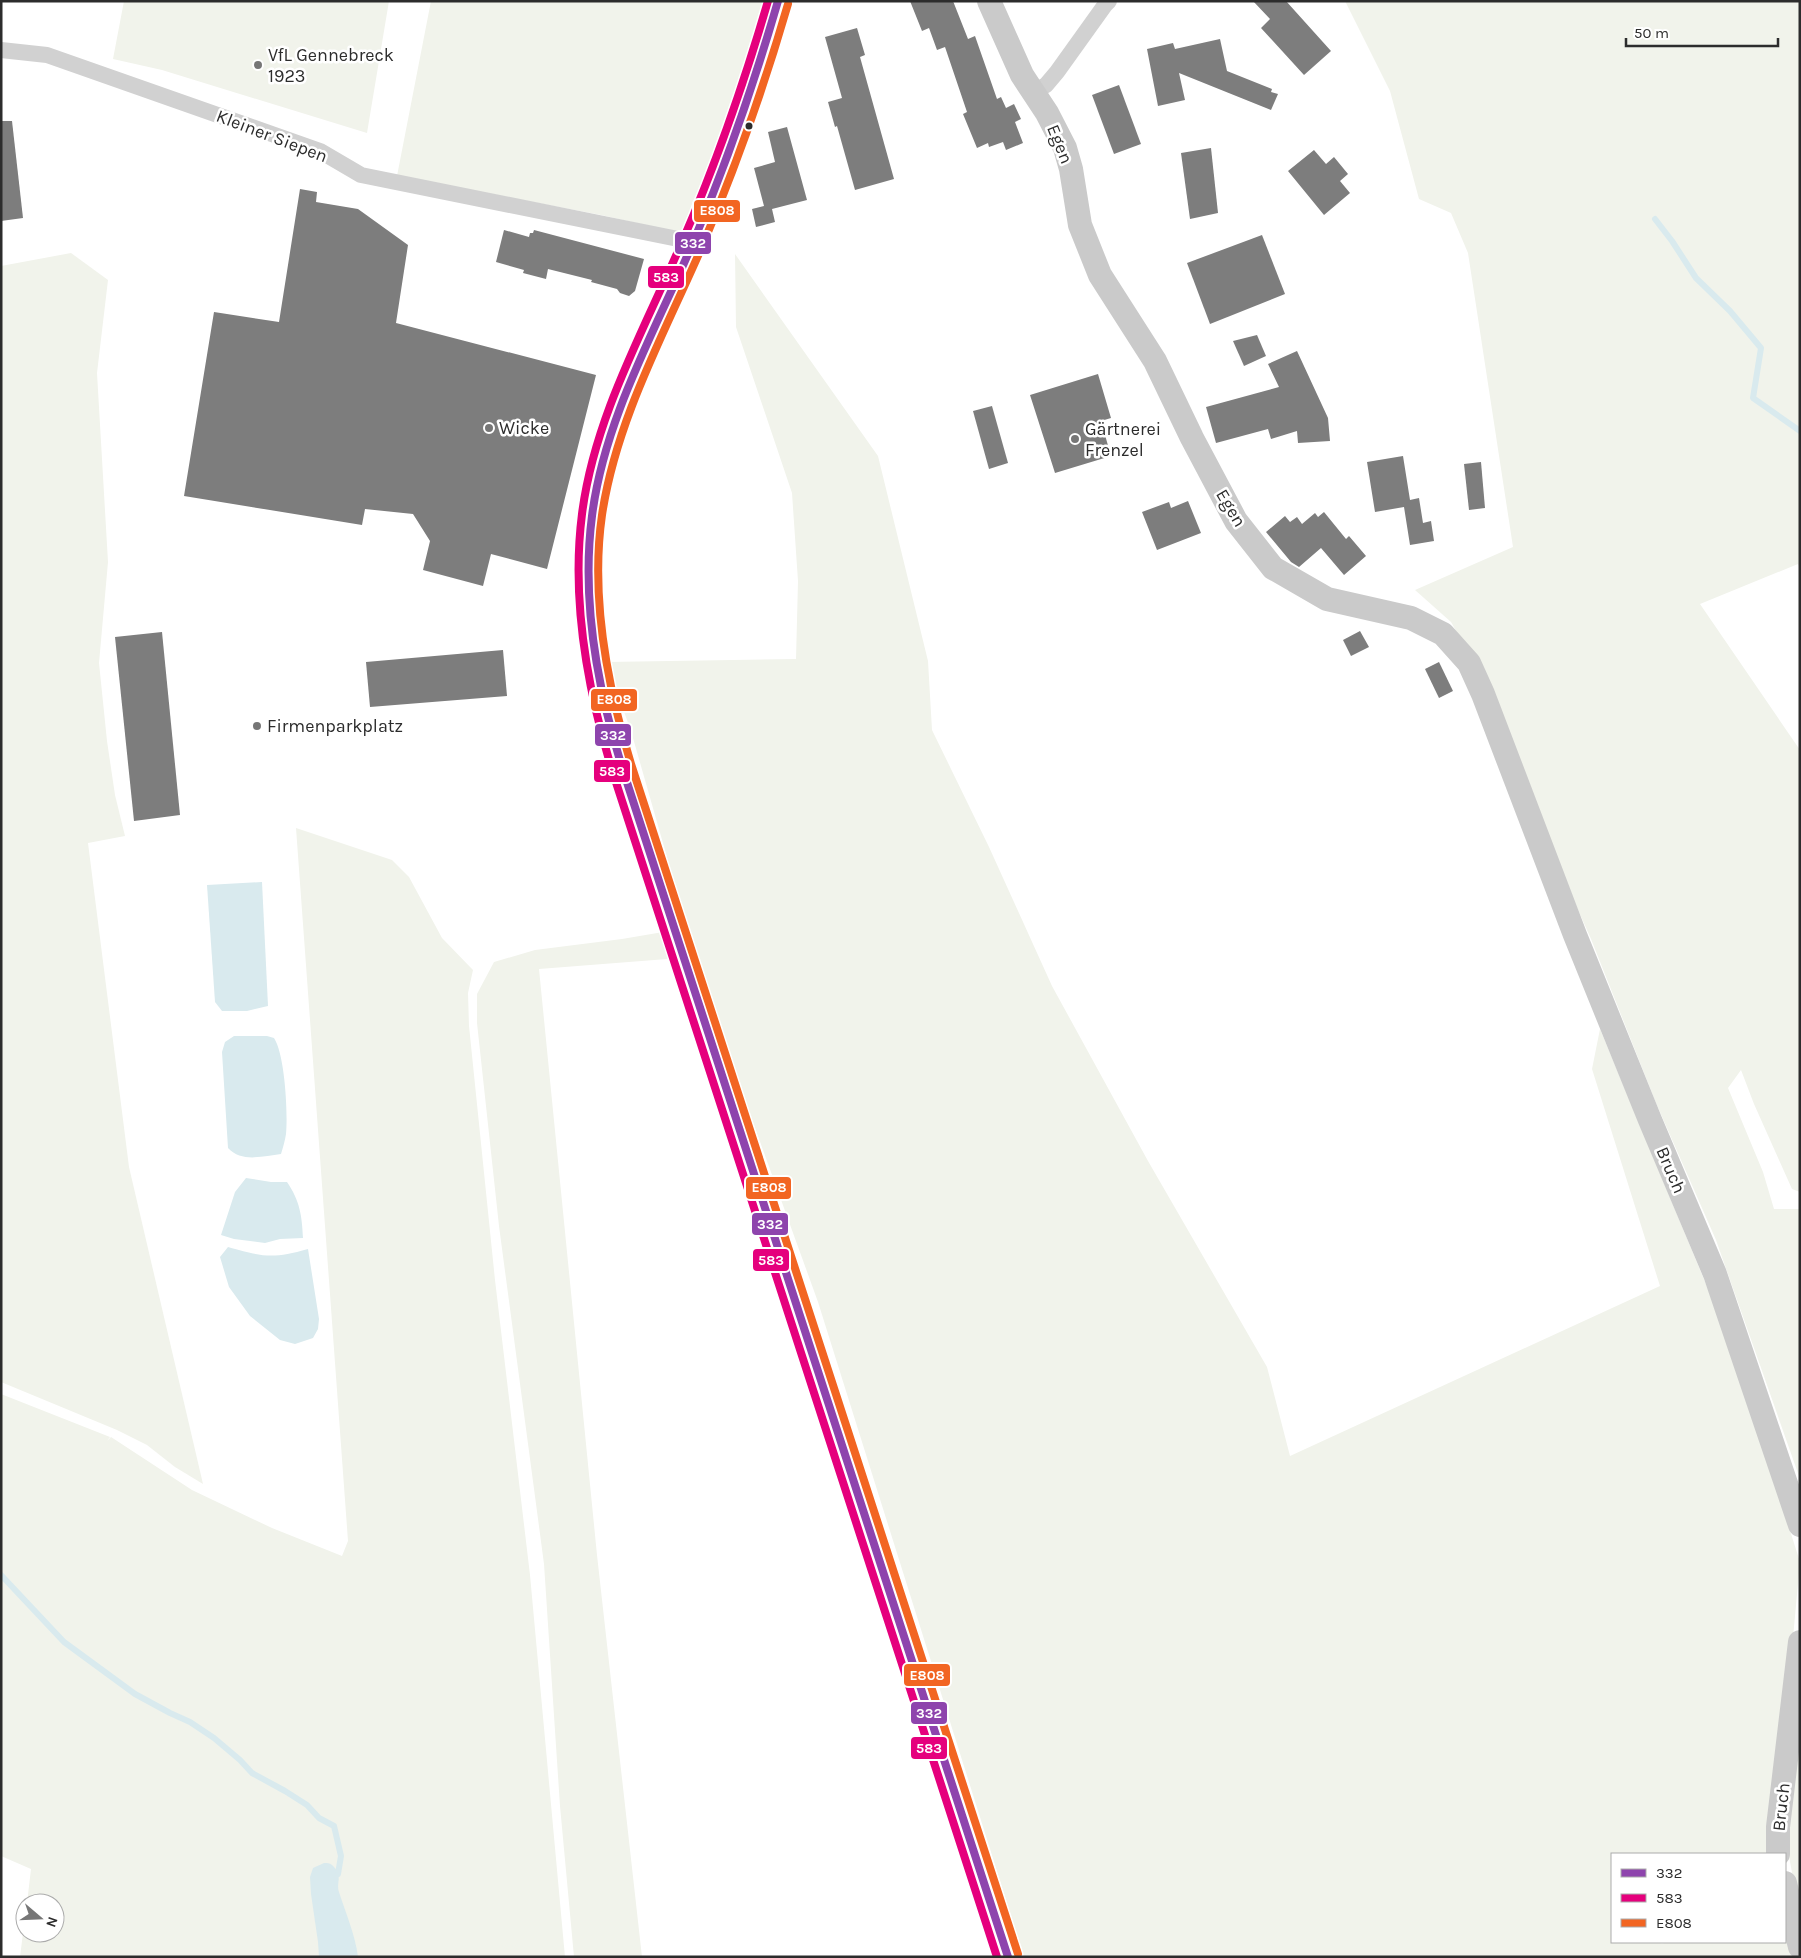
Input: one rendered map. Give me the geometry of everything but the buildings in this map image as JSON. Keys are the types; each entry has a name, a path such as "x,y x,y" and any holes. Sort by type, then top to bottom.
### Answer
{"street":[{"path":"778,1 761,63 736,133 693,242 616,422 607,448 592,512 588,569 593,635 609,724 672,925 1008,1957"},
{"name":"Egen","path":"989,1 1022,75 1047,113 1065,148 1071,169 1080,225 1100,275 1156,361 1192,438 1236,521 1273,568 1327,599 1411,618 1443,634 1469,663 1483,694 1530,818"},
{"path":"1034,92 1046,85 1057,72 1105,5 1110,1"},
{"name":"Kleiner Siepen","path":"1,50 47,55 320,151 361,175 693,242"},
{"name":"Bruch","path":"1530,818 1650,1120 1715,1274 1800,1525"},
{"name":"Bruch","path":"1778,1853 1778,1827 1800,1642"},
{"path":"1786,1887 1800,1947"}],"shaded area":[{"name":"VfL Gennebreck 1923","path":"124,1 389,1 367,133 162,70 113,59"},
{"path":"431,1 765,1 743,85 686,234 601,215 397,176"},
{"path":"1345,1 1800,1 1800,568 1798,564 1700,604 1800,750 1800,1192 1792,1189 1741,1070 1728,1088 1763,1172 1774,1209 1800,1209 1800,1479 1716,1240 1656,1103 1591,939 1554,856 1484,680 1451,622 1415,590 1513,547 1468,253 1451,213 1419,199 1390,91"},
{"path":"71,253 108,280 97,373 108,562 99,663 115,795 125,836 88,843 129,1167 203,1484 175,1467 147,1445 117,1430 1,1382 1,266"},
{"path":"735,254 878,456 928,661 932,730 989,847 1052,986 1148,1161 1267,1367 1290,1456 1660,1286 1592,1069 1600,1029 1730,1342 1800,1562 1773,1853 1611,1853 1611,1943 1786,1943 1786,1930 1792,1957 1024,1957 818,1302 704,987 631,731 606,662 796,659 798,581 792,493 736,327"},
{"path":"296,828 392,860 409,877 442,938 473,970 468,993 469,1026 495,1280 530,1575 565,1957 20,1957 22,1943 65,1943 65,1893 28,1893 31,1869 1,1856 1,1394 110,1437 107,1441 111,1437 192,1490 272,1528 342,1556 348,1541"},
{"path":"262,882 268,1006 247,1011 222,1011 215,1002 207,885"},
{"path":"669,931 680,958 539,969 597,1555 642,1957 574,1957 560,1806 544,1564 499,1226 477,1023 477,994 494,962 535,950"},
{"path":"234,1036 267,1036 274,1038 278,1046 285,1084 287,1113 285,1142 281,1154 246,1157 234,1153 228,1148 222,1052 225,1042"},
{"path":"246,1178 271,1182 287,1182 300,1209 303,1238 280,1239 265,1243 234,1239 221,1235 235,1192"},
{"path":"228,1247 268,1256 308,1249 319,1319 318,1329 313,1338 295,1344 280,1340 250,1316 229,1287 220,1257"},
{"path":"1800,1733 1800,1915 1785,1835"},
{"path":"324,1863 332,1865 337,1871 339,1877 338,1888 353,1932 358,1957 319,1957 310,1877 313,1868"}],"waterway":[{"path":"1655,219 1696,278 1730,311 1761,348 1753,398 1800,431"},
{"path":"1,1575 64,1642 135,1694 190,1722 214,1738 252,1773 307,1805 319,1818 334,1826 341,1856 338,1874"}],"transit line":[{"name":"583","path":"768,1 718,153 682,242 622,375 597,443 588,478 582,514 579,546 580,611 595,708 612,770 997,1957"},
{"name":"332","path":"778,1 728,155 692,245 632,378 607,446 598,480 592,516 589,548 590,612 605,706 622,767 1008,1957"},
{"name":"E808","path":"788,4 759,97 726,189 642,379 618,446 602,515 599,546 598,578 603,641 622,734 631,764 1018,1954"}],"place":[{"name":"VfL Gennebreck 1923","path":"258,65"},
{"name":"Wicke","path":"489,428"},
{"name":"Gärtnerei Frenzel","path":"1075,439"},
{"name":"Firmenparkplatz","path":"257,726"}]}
